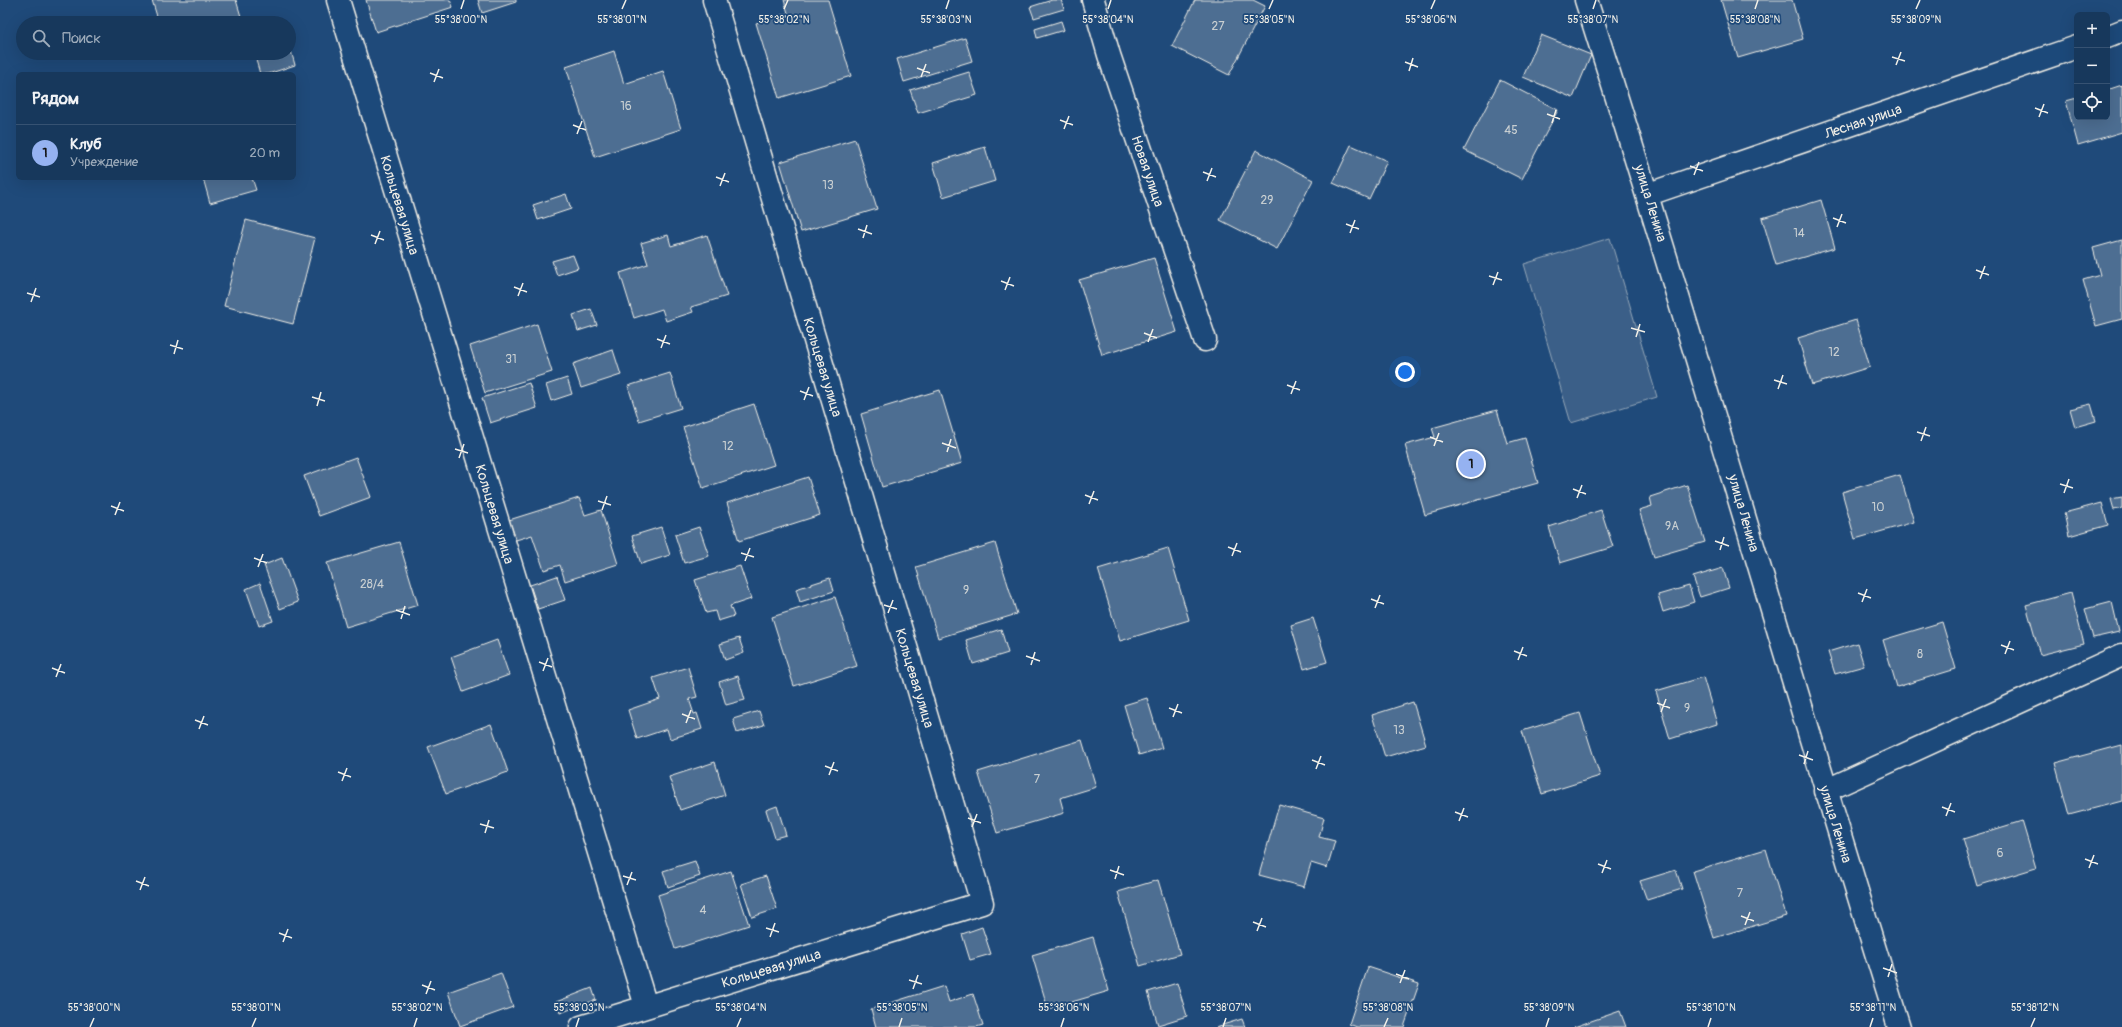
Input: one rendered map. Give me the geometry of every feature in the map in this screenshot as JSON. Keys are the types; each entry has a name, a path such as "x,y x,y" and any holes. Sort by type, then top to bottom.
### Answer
{"street":[{"name":"Кольцевая улица","path":"338,0 646,1006"},
{"name":"Кольцевая улица","path":"581,1027 982,903 714,0"},
{"name":"Новая улица","path":"1094,0 1109,55 1205,340"},
{"name":"улица Ленина","path":"1586,0 1649,194 1826,791 1899,1027"},
{"path":"2110,36 2122,31"},
{"name":"Лесная улица","path":"1649,194 2074,48"},
{"path":"1826,791 2122,656"}],"shaded area":[{"path":"1610,238 1657,397 1571,423 1524,264"}],"building":[{"path":"152,0 236,0 241,16 157,16"},
{"path":"366,0 450,0 453,7 376,32"},
{"path":"478,0 516,0 516,2 482,13"},
{"path":"784,0 828,0 851,76 779,98 756,23 788,13"},
{"path":"1052,0 1061,0 1064,9 1034,18 1030,7"},
{"path":"1195,0 1253,0 1265,6 1229,75 1172,46"},
{"path":"1721,0 1792,0 1803,39 1738,58"},
{"path":"1061,21 1064,30 1037,38 1035,29"},
{"path":"1541,35 1591,55 1573,98 1523,77"},
{"path":"965,38 972,61 904,82 897,59"},
{"path":"614,51 624,84 663,71 681,129 595,157 566,67"},
{"path":"256,60 294,60 295,65 274,72 259,72"},
{"path":"969,72 977,95 918,113 910,90"},
{"path":"1500,80 1558,110 1522,179 1464,150"},
{"path":"2122,85 2122,132 2078,145 2066,101 2074,99 2074,120 2110,120 2110,89"},
{"path":"855,139 877,209 801,232 780,162"},
{"path":"1351,145 1387,161 1369,199 1333,183"},
{"path":"985,147 995,181 943,197 933,163"},
{"path":"1256,150 1313,180 1277,249 1220,220"},
{"path":"204,180 253,180 256,190 210,203"},
{"path":"566,194 571,209 538,220 533,205"},
{"path":"1821,200 1835,248 1776,265 1762,218"},
{"path":"246,220 315,238 293,324 224,306"},
{"path":"668,235 671,246 707,235 727,296 691,307 693,312 666,321 662,309 634,318 620,273 648,264 641,243"},
{"path":"2122,240 2122,319 2096,326 2083,280 2100,275 2093,248"},
{"path":"573,255 578,268 557,275 552,261"},
{"path":"1154,258 1177,332 1102,355 1079,280"},
{"path":"591,309 597,325 578,331 573,315"},
{"path":"1856,320 1870,367 1812,385 1798,338"},
{"path":"537,324 552,372 485,393 470,346"},
{"path":"613,350 621,375 581,388 573,364"},
{"path":"670,373 681,408 639,421 628,386"},
{"path":"567,378 572,394 551,401 546,385"},
{"path":"529,383 537,408 490,423 482,398"},
{"path":"940,390 962,463 882,487 861,414"},
{"path":"754,404 774,465 703,488 683,427"},
{"path":"2091,404 2096,421 2075,427 2070,409"},
{"path":"1497,410 1507,443 1525,438 1538,483 1425,515 1405,445 1435,437 1432,428"},
{"path":"356,457 371,497 319,516 304,476"},
{"path":"1900,475 1914,522 1855,539 1842,492"},
{"path":"808,477 820,515 739,541 727,503"},
{"path":"1687,485 1705,542 1654,557 1639,510 1652,506 1650,497"},
{"path":"2122,497 2122,508 2114,510 2111,499"},
{"path":"579,498 585,515 601,510 618,564 565,581 560,565 544,570 532,535 516,540 509,520"},
{"path":"2102,503 2108,525 2069,536 2064,513"},
{"path":"1601,510 1613,547 1560,563 1549,527"},
{"path":"661,527 670,555 641,564 632,536"},
{"path":"699,527 709,556 684,563 675,535"},
{"path":"399,542 418,605 346,627 327,563"},
{"path":"995,543 1017,614 938,638 916,567"},
{"path":"1168,548 1189,620 1120,641 1098,569"},
{"path":"282,558 298,602 280,609 264,565"},
{"path":"740,566 751,599 730,606 734,616 718,621 715,611 706,613 695,580"},
{"path":"1723,568 1729,588 1700,597 1693,577"},
{"path":"557,576 565,600 538,609 530,585"},
{"path":"830,578 834,591 800,602 796,589"},
{"path":"260,583 273,621 259,626 246,589"},
{"path":"1689,586 1694,602 1663,612 1658,595"},
{"path":"2071,593 2084,644 2040,655 2026,605"},
{"path":"835,597 857,666 794,686 772,617"},
{"path":"2112,602 2119,632 2093,638 2085,609"},
{"path":"1313,618 1327,662 1304,669 1291,625"},
{"path":"1942,622 1956,669 1897,687 1883,640"},
{"path":"1001,629 1008,653 973,664 966,640"},
{"path":"739,638 744,653 725,660 720,644"},
{"path":"497,640 509,675 463,692 451,657"},
{"path":"1857,643 1864,666 1835,674 1828,652"},
{"path":"688,667 697,697 689,699 694,714 697,713 702,729 670,739 667,729 637,739 628,710 660,699 653,678"},
{"path":"738,676 745,700 726,705 719,682"},
{"path":"1703,677 1717,724 1670,739 1656,691"},
{"path":"1147,698 1162,748 1139,755 1124,705"},
{"path":"1413,702 1426,745 1385,757 1372,715"},
{"path":"759,711 764,725 737,733 733,719"},
{"path":"1580,713 1600,776 1542,794 1522,731"},
{"path":"491,724 508,772 446,794 428,747"},
{"path":"1082,740 1096,787 1060,798 1064,813 997,833 978,772"},
{"path":"2122,745 2122,801 2069,815 2055,763"},
{"path":"715,762 725,795 680,810 669,777"},
{"path":"1279,805 1324,818 1319,837 1335,841 1327,868 1311,863 1304,887 1259,875"},
{"path":"777,806 786,835 775,838 766,810"},
{"path":"2022,821 2036,868 1977,886 1963,839"},
{"path":"1766,849 1786,916 1714,938 1693,871"},
{"path":"695,861 700,876 668,887 663,871"},
{"path":"1676,870 1682,889 1647,900 1640,881"},
{"path":"731,871 749,925 675,949 658,895"},
{"path":"766,876 777,909 752,917 741,884"},
{"path":"1158,880 1180,954 1140,966 1118,892"},
{"path":"982,927 991,954 970,960 962,934"},
{"path":"1093,937 1109,991 1048,1009 1032,955"},
{"path":"1368,967 1419,984 1404,1027 1357,1027 1349,1024"},
{"path":"501,973 513,1007 460,1026 448,992"},
{"path":"1177,983 1187,1016 1158,1025 1148,992"},
{"path":"944,986 949,1002 973,994 983,1025 976,1027 876,1027 871,1009"},
{"path":"592,988 596,1000 560,1013 556,1002"},
{"path":"1620,1011 1626,1027 1574,1027"},
{"path":"1242,1019 1245,1027 1216,1027"}],"place":[{"name":"Клуб","path":"1471,464"}]}
